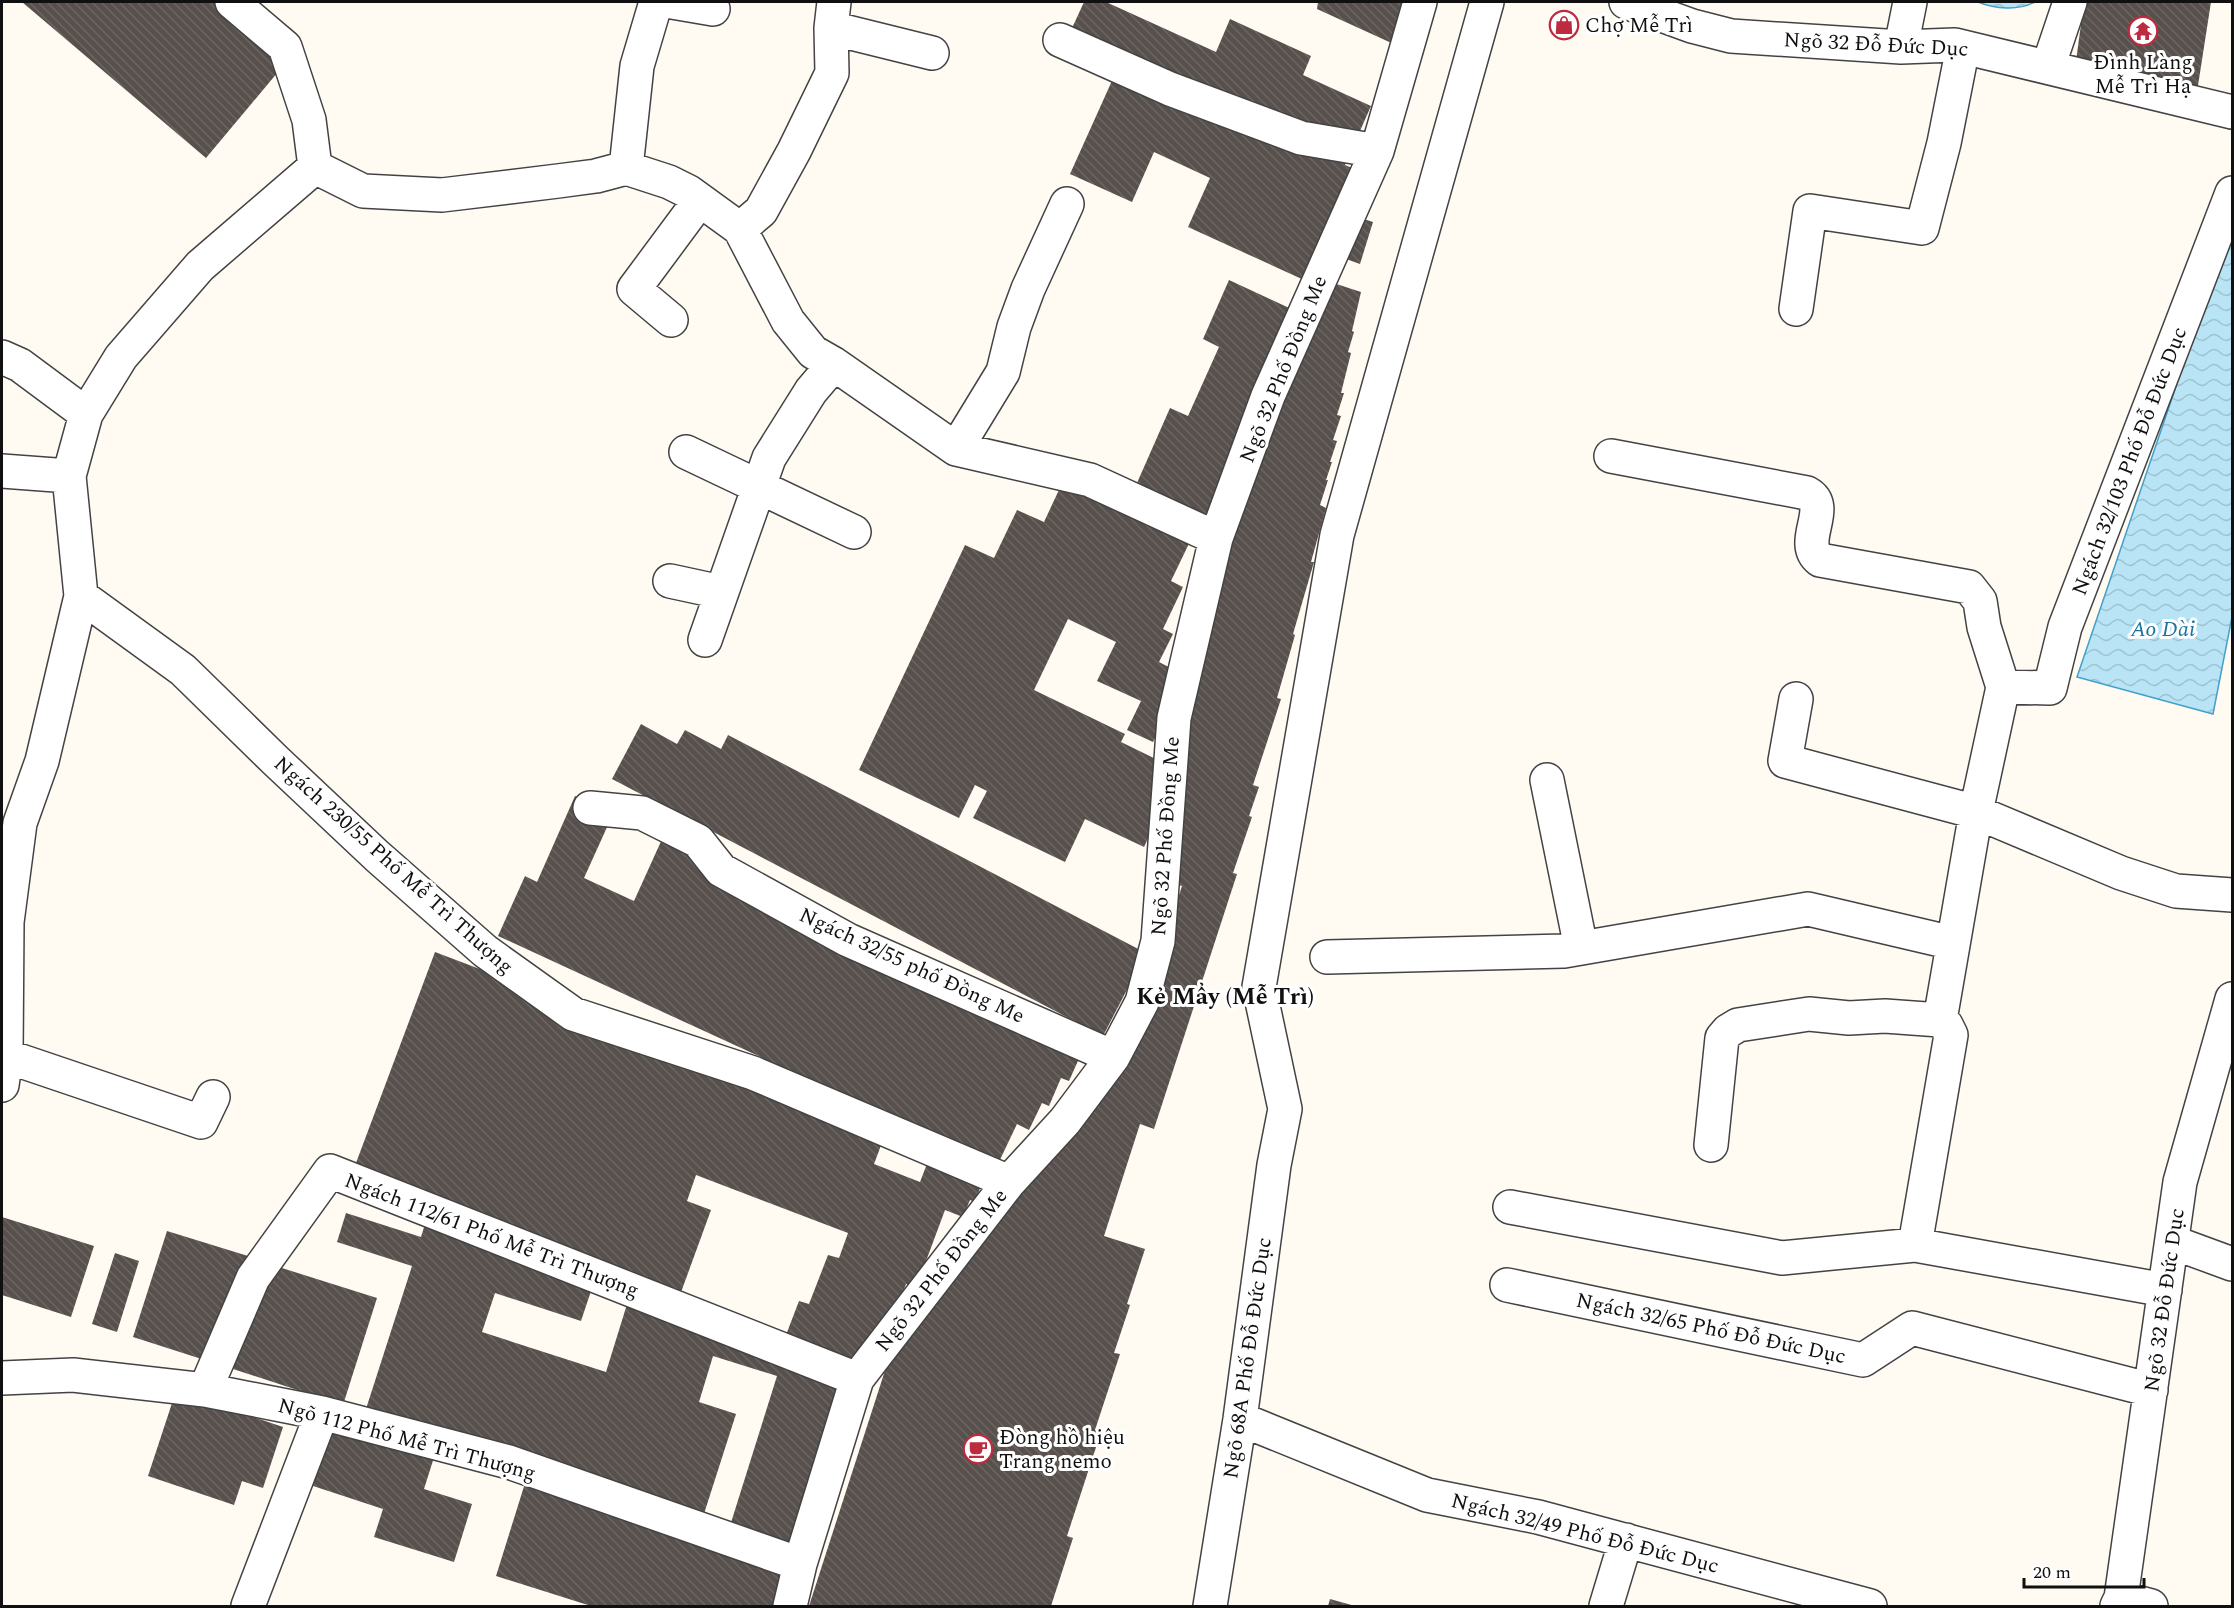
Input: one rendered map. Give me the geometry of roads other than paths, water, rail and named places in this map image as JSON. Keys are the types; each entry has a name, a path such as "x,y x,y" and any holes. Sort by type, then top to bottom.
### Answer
{"street":[{"path":"232,2 285,47 309,120 315,166"},
{"path":"626,168 637,66 656,2"},
{"path":"672,2 713,9"},
{"name":"Ngõ 32 Phố Đồng Me","path":"790,1606 800,1564 857,1379 1009,1182 1065,1121 1113,1057 1142,1002 1158,941 1174,718 1216,538 1268,396 1377,151 1420,2"},
{"name":"Ngõ 68A Phố Đỗ Đức Dục","path":"1210,1606 1240,1419 1274,1165 1285,1109 1259,987 1337,536 1487,2"},
{"name":"Ngõ 32 Đỗ Đức Dục","path":"1626,2 1692,26 1731,36 1901,47 1963,46 2232,112"},
{"path":"1901,47 1910,2"},
{"path":"2048,67 2070,2"},
{"path":"740,229 761,211 794,151 832,73 832,15 932,53"},
{"path":"1060,40 1170,89 1301,138 1377,151"},
{"path":"1796,309 1810,211 1922,228 1944,143 1963,46"},
{"path":"315,166 363,190 442,195 558,182 626,168 669,182 689,192 740,229 788,321 813,352 834,364 956,449 1090,480 1216,538"},
{"path":"213,1097 201,1122 4,1070 11,821 42,761 81,596 69,476 86,414 121,357 200,266 315,166"},
{"name":"Ngách 32/103 Phố Đỗ Đức Dục","path":"2003,687 2050,688 2065,627 2232,193"},
{"path":"671,320 634,289 700,200"},
{"path":"956,449 1003,372 1014,327 1028,289 1067,204"},
{"path":"2,357 20,365 86,414"},
{"path":"705,640 769,458 811,391 834,364"},
{"path":"686,452 854,532"},
{"path":"1611,456 1807,493 1815,497 1818,504 1811,545 1813,555 1820,560 1969,587 1980,601 1984,627 2003,687 1976,812 1940,1020"},
{"path":"2,471 69,476"},
{"path":"670,581 721,592"},
{"name":"Ngách 230/55 Phố Mễ Trì Thượng","path":"81,596 183,670 360,840 476,943 573,1014 753,1073 1009,1182"},
{"path":"1796,699 1785,761 1976,812 2121,873 2176,891 2232,895"},
{"path":"1547,780 1581,948"},
{"name":"Ngách 32/55 phố Đồng Me","path":"590,808 642,813 698,841 721,870 848,940 1113,1057"},
{"path":"1327,957 1564,951 1808,909 1953,943"},
{"name":"Ngõ 32 Đỗ Đức Dục","path":"2130,1604 2151,1390 2180,1182 2232,999"},
{"path":"1711,1145 1722,1038 1728,1031 1738,1026 1809,1014 1849,1018 1885,1016 1940,1020 1946,1025 1951,1035 1915,1245"},
{"name":"Ngách 112/61 Phố Mễ Trì Thượng","path":"205,1390 253,1278 330,1172 857,1379"},
{"path":"1510,1207 1782,1258 1915,1245 2165,1290"},
{"path":"2172,1242 2232,1264"},
{"name":"Ngách 32/65 Phố Đỗ Đức Dục","path":"1507,1285 1863,1360 1912,1328 2151,1390"},
{"name":"Ngõ 112 Phố Mễ Trì Thượng","path":"2,1378 74,1375 205,1390 322,1413 509,1462 800,1564"},
{"path":"248,1606 322,1413"},
{"name":"Ngách 32/49 Phố Đỗ Đức Dục","path":"1240,1419 1427,1495 1538,1517 1870,1606"},
{"path":"1606,1606 1626,1540"}],"water":[{"path":"1978,2 2035,2 2021,7 2006,8"},
{"name":"Ao Dài","path":"2232,222 2232,617 2213,714 2077,677"}],"place":[{"name":"Chợ Mễ Trì","path":"1564,25"},
{"name":"Đình Làng Mễ Trì Hạ","path":"2143,31"},
{"name":"Đòng hồ hiệu Trang nemo","path":"978,1449"}],"district":[{"name":"Kẻ Mẩy (Mễ Trì)","path":"1225,996"}]}
